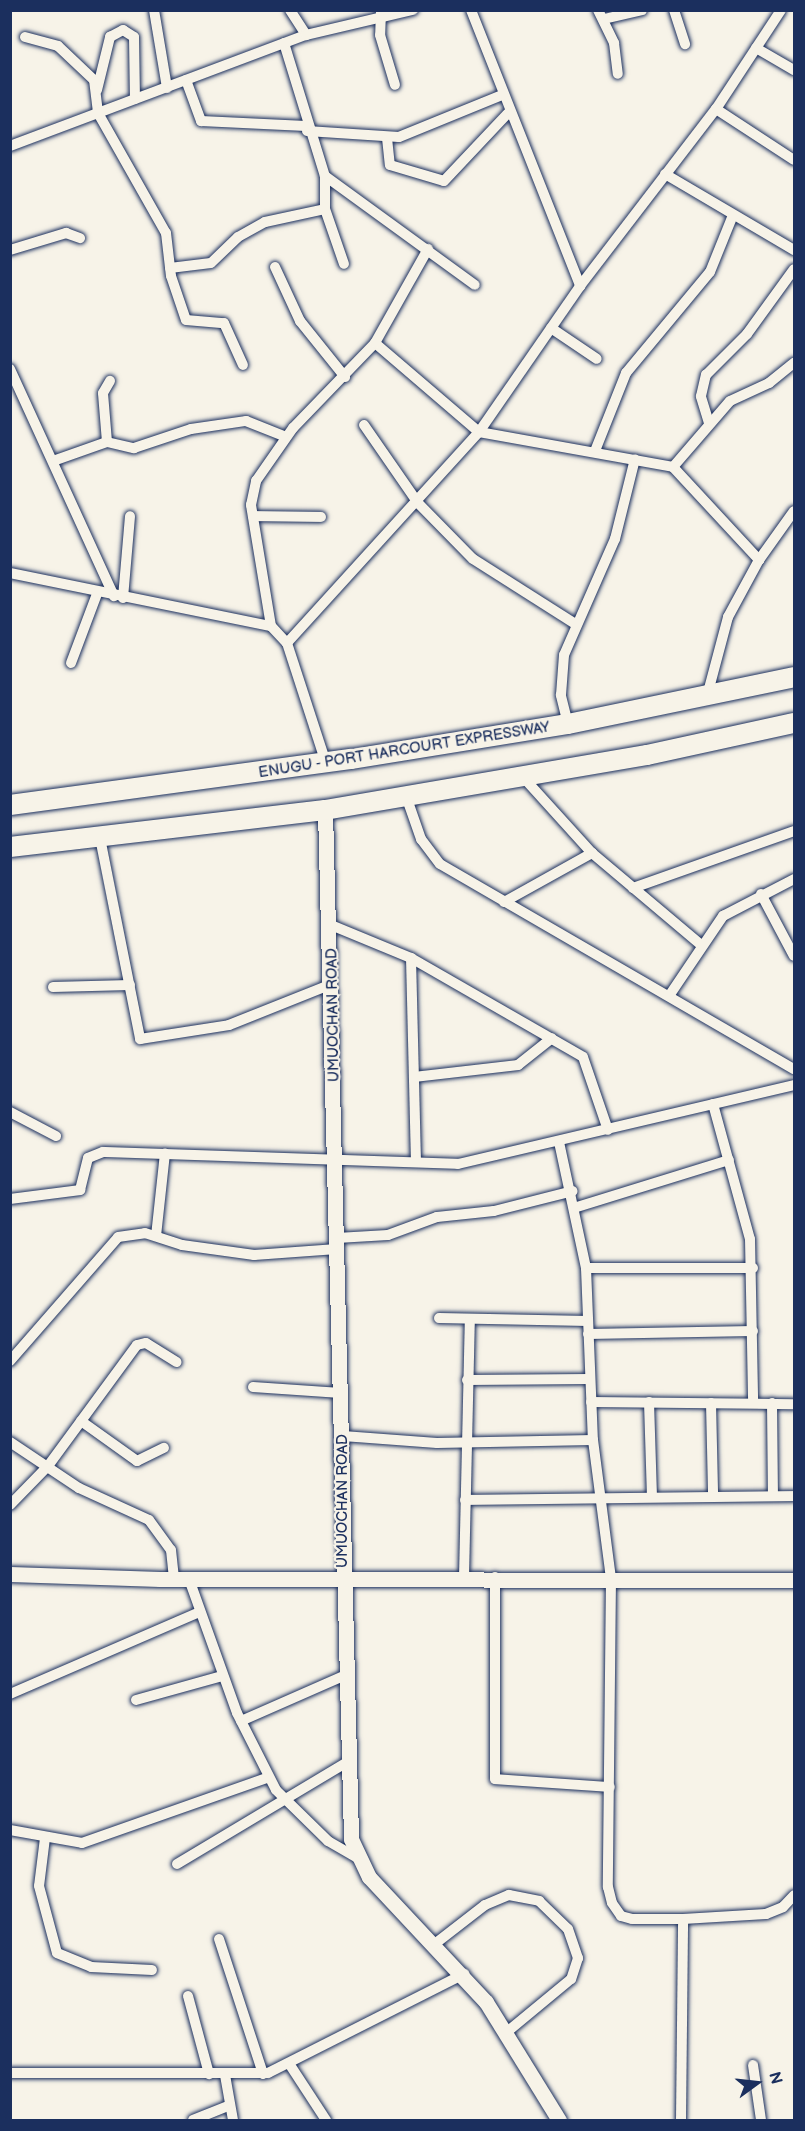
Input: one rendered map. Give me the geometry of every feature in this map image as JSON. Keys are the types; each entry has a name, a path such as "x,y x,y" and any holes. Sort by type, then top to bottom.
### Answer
{"highway":[{"name":"ENUGU - PORT HARCOURT EXPRESSWAY","path":"10,805 326,763 568,724 795,677"},
{"path":"10,847 325,810 523,777 795,723"}],"street":[{"path":"154,10 167,88"},
{"path":"290,10 306,35"},
{"path":"10,146 284,42 381,14 413,10"},
{"path":"471,10 508,113 580,286"},
{"path":"618,74 601,15 642,10"},
{"path":"674,10 685,44"},
{"path":"287,643 418,503 479,432 580,286 716,109 781,10"},
{"path":"381,14 395,85"},
{"path":"97,94 110,37 123,30 134,37 135,99"},
{"path":"26,37 65,50 94,80 98,113 166,233 170,268 186,320 224,323 243,365"},
{"path":"284,42 307,128 325,176 328,195 325,209 344,264"},
{"path":"756,48 795,70"},
{"path":"186,80 201,122 307,128 387,138 454,119 502,95"},
{"path":"716,109 795,160"},
{"path":"387,138 390,165 444,181 508,113"},
{"path":"665,174 733,216 795,250"},
{"path":"325,176 475,285"},
{"path":"328,195 344,188"},
{"path":"170,268 211,263 238,237 265,222 325,209"},
{"path":"595,451 626,372 710,272 733,216"},
{"path":"10,250 66,233 80,238"},
{"path":"326,763 287,643 271,626 253,516 256,481 286,437 375,343 428,249"},
{"path":"275,267 300,321 345,377"},
{"path":"709,423 701,396 706,375 747,334 795,269"},
{"path":"551,328 597,359"},
{"path":"375,343 479,432 595,451 673,467 759,560"},
{"path":"673,467 730,400 769,383 795,363"},
{"path":"10,369 118,597"},
{"path":"107,442 103,393 110,381"},
{"path":"53,461 107,442 134,448 191,429 246,421 286,437"},
{"path":"364,425 418,503 497,578 574,623"},
{"path":"568,724 560,675 574,623 615,539 635,459"},
{"path":"707,697 729,617 759,560 795,511"},
{"path":"118,597 130,516"},
{"path":"253,516 321,517"},
{"path":"10,573 97,594 271,626"},
{"path":"71,663 97,594"},
{"path":"523,777 592,853 700,944"},
{"path":"406,796 421,839 434,858 504,902 795,1069"},
{"name":"UMUOCHAN ROAD","path":"325,810 331,925 351,1839 357,1858"},
{"path":"633,888 795,831"},
{"path":"100,838 140,1039 229,1025 332,984"},
{"path":"504,902 592,853"},
{"path":"669,996 700,944 723,916 761,894 795,879"},
{"path":"761,894 795,956"},
{"path":"331,925 411,958 552,1038 589,1063 608,1130"},
{"path":"411,958 416,1162"},
{"path":"53,987 129,985"},
{"path":"414,1077 518,1065 552,1038"},
{"path":"10,1199 80,1190 93,1155 165,1153 458,1164 559,1142 795,1084"},
{"path":"713,1104 729,1160 753,1268 753,1402"},
{"path":"10,1112 56,1136"},
{"path":"559,1142 577,1207 586,1268 593,1440 611,1578 608,1887 616,1911 632,1919 683,1919 766,1914 783,1908 795,1895"},
{"path":"156,1236 165,1153"},
{"path":"577,1207 729,1160"},
{"path":"10,1361 118,1237 156,1236 254,1255 388,1235 437,1217 494,1211 573,1191"},
{"path":"586,1268 753,1268"},
{"path":"439,1318 588,1321"},
{"path":"464,1577 470,1318"},
{"path":"588,1334 753,1331"},
{"path":"10,1505 48,1466 137,1345 146,1343 176,1362"},
{"path":"467,1380 589,1379"},
{"path":"253,1387 341,1393"},
{"path":"591,1402 795,1404"},
{"path":"649,1402 652,1495"},
{"path":"711,1403 713,1494"},
{"path":"772,1403 773,1495"},
{"path":"81,1421 137,1461 164,1448"},
{"path":"343,1436 466,1443 593,1440"},
{"path":"10,1442 158,1528 171,1550 241,1721 269,1778 284,1800 328,1842 357,1858 464,1974 507,2031 559,2121"},
{"path":"465,1500 601,1501 652,1495 713,1494 795,1496"},
{"path":"10,1574 182,1579 495,1577 795,1580"},
{"path":"495,1577 495,1779 610,1787"},
{"path":"10,1694 197,1613"},
{"path":"241,1721 346,1675"},
{"path":"136,1700 222,1676"},
{"path":"177,1864 349,1761"},
{"path":"10,1830 82,1843 269,1778"},
{"path":"45,1838 39,1886 57,1953 91,1967 152,1970"},
{"path":"436,1943 485,1905 508,1895 539,1901 568,1929 578,1958 571,1980 507,2031"},
{"path":"681,2121 683,1919"},
{"path":"219,1939 263,2074"},
{"path":"10,2073 263,2074 290,2065 347,2030 464,1974"},
{"path":"188,1996 209,2074"},
{"path":"290,2065 326,2121"},
{"path":"753,2065 761,2121"},
{"path":"225,2074 228,2106 233,2121"},
{"path":"193,2121 228,2106"}]}
